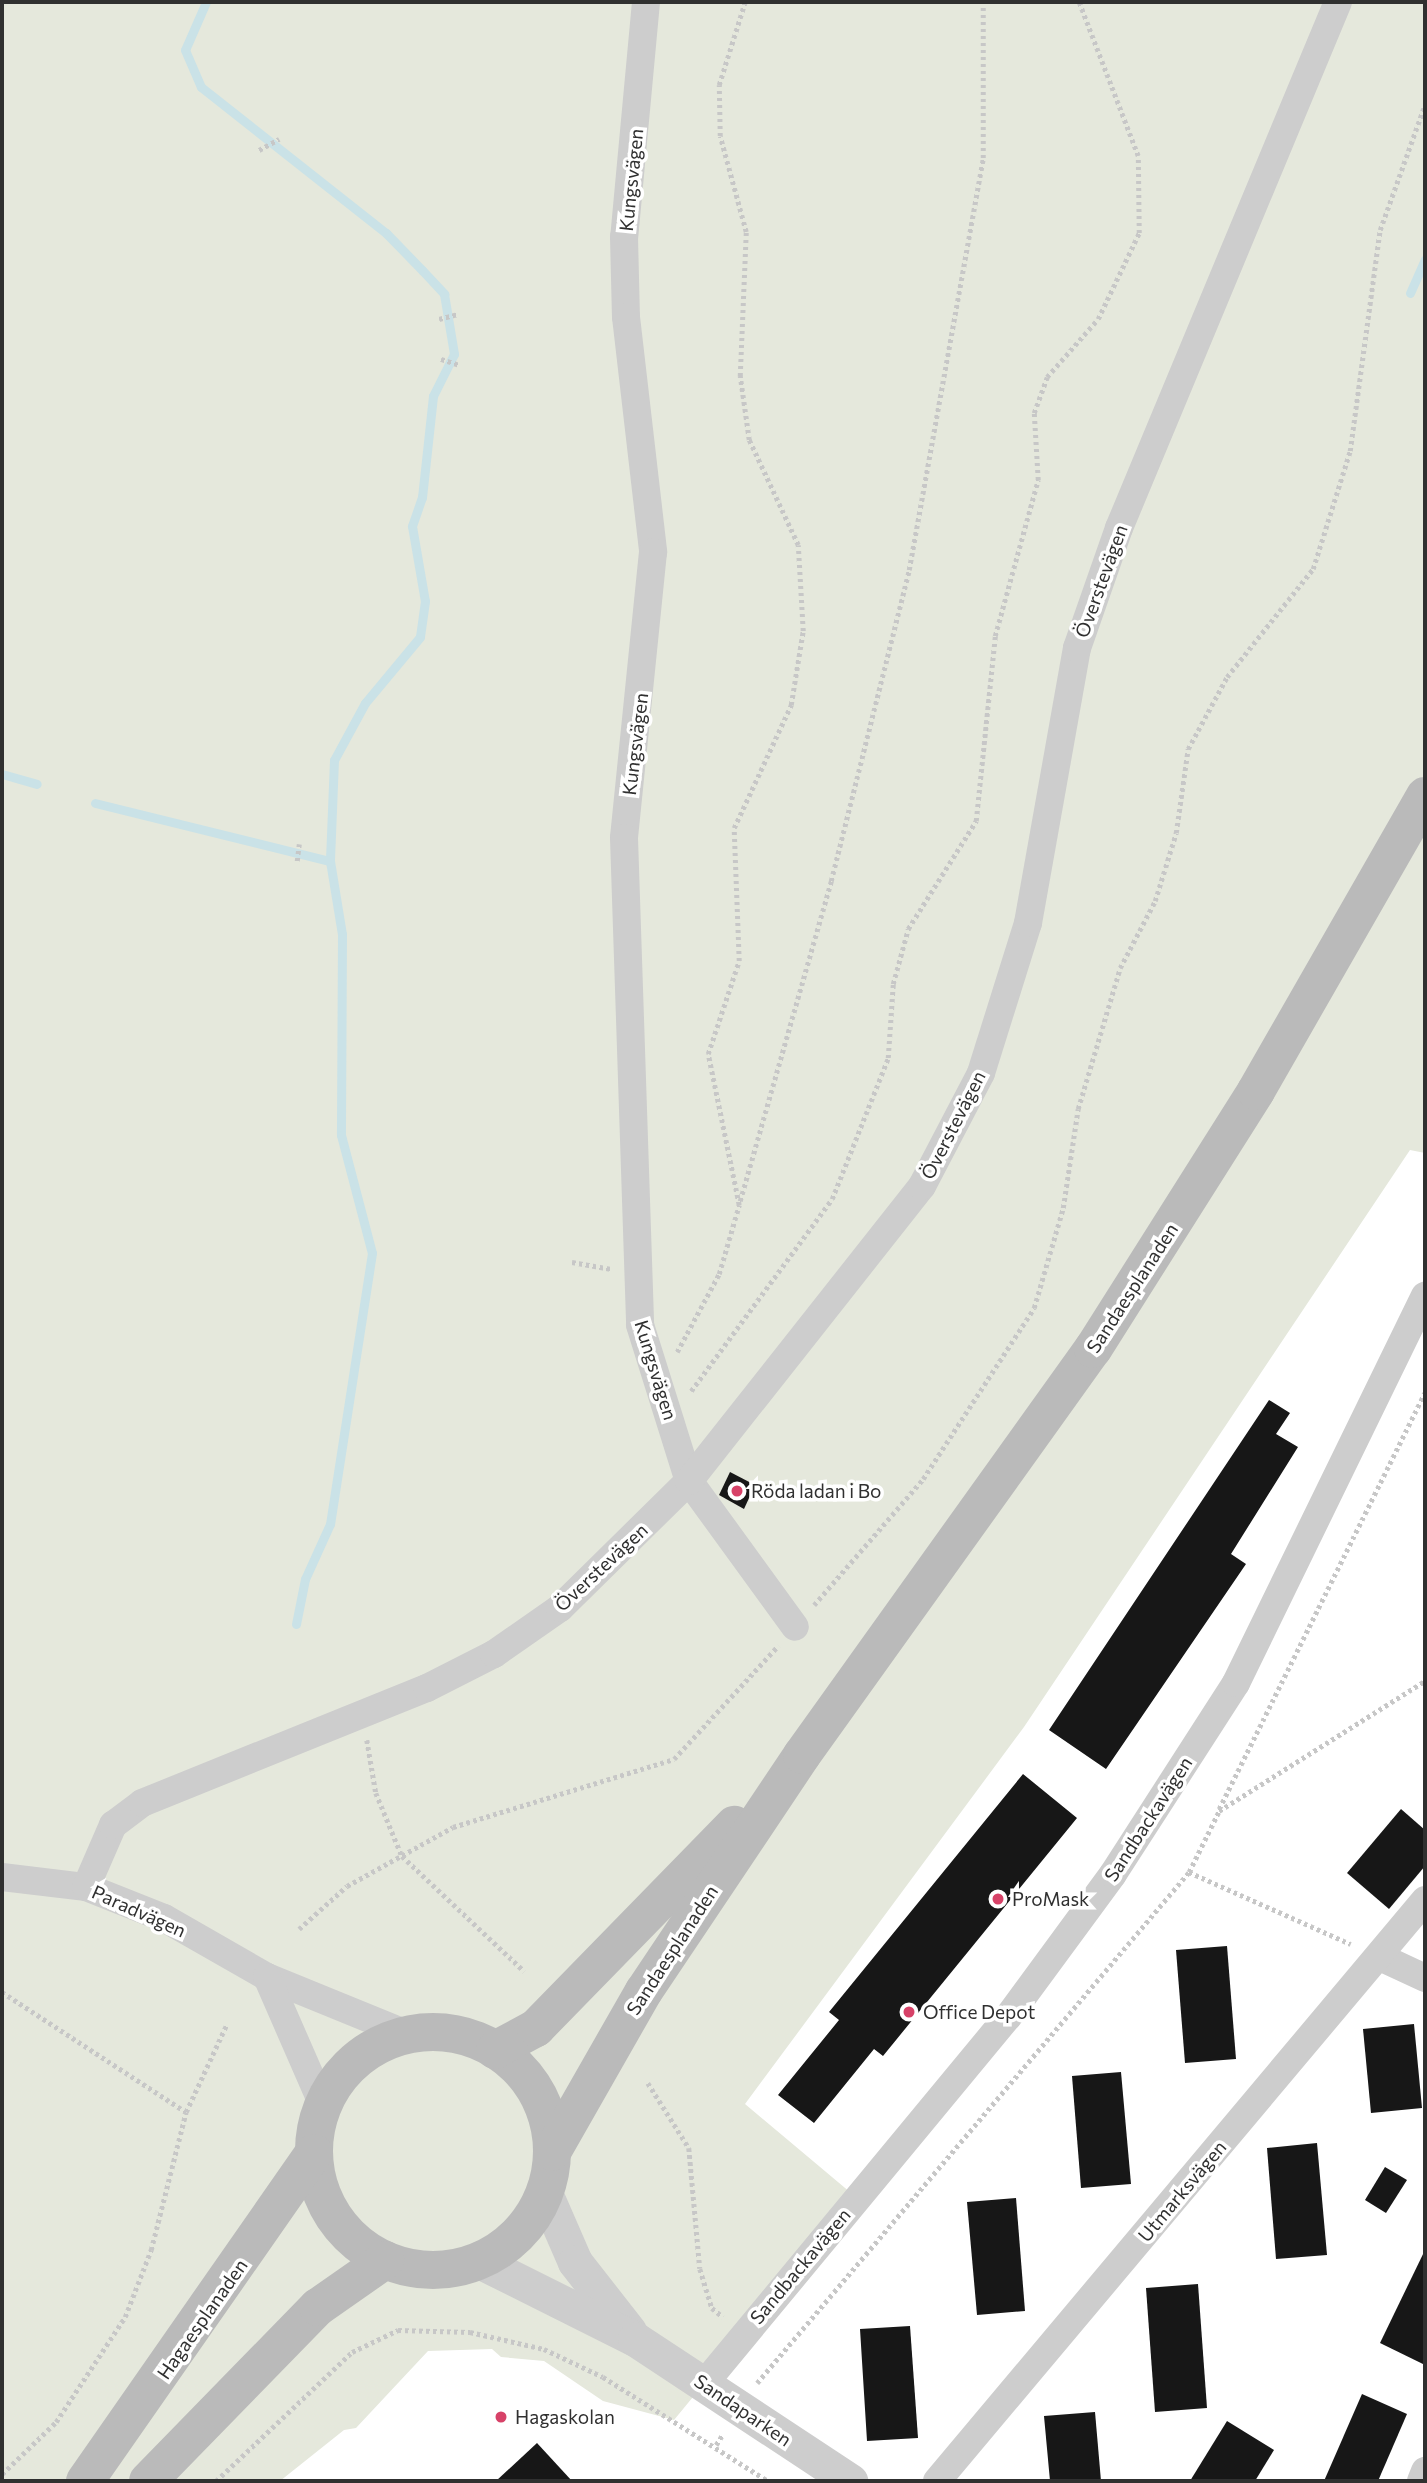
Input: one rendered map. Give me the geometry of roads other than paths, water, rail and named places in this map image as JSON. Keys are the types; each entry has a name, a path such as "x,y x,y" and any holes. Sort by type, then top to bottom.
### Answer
{"main road":[{"name":"Sandaesplanaden","path":"552,2152 644,1991 802,1755 1093,1349 1256,1091 1425,796"},
{"name":"Sandaesplanaden","path":"495,2050 536,2028 802,1755"},
{"path":"452,2034 495,2050 540,2098 552,2152 545,2193 520,2233 479,2261 424,2270 385,2260 335,2219 314,2153 323,2105 354,2063 409,2035 452,2034"},
{"name":"Hagaesplanaden","path":"85,2481 314,2153"},
{"path":"148,2481 317,2307 385,2260"}],"street":[{"name":"Kungsvägen","path":"646,2 624,237 626,317 653,552 624,838 636,1273 640,1325 689,1481"},
{"name":"Överstevägen","path":"86,1887 113,1825 142,1803 363,1716 494,1654 560,1608 689,1481 922,1186 981,1073 1028,923 1077,648 1119,528 1338,2"},
{"name":"Sandbackavägen","path":"704,2384 1008,2017 1113,1874 1236,1683 1425,1296"},
{"path":"689,1481 795,1627"},
{"name":"Paradvägen","path":"2,1877 86,1887 164,1918 267,1978 409,2035"},
{"name":"Utmarksvägen","path":"937,2481 1380,1957 1425,1900"},
{"path":"1380,1957 1425,1978"},
{"path":"267,1978 323,2105"},
{"name":"Sandaparken","path":"545,2193 575,2262 635,2339"},
{"name":"Sandaparken","path":"479,2261 635,2339 850,2481"},
{"path":"1421,2481 1425,2471"}],"waterway":[{"path":"206,2 185,50 201,87 386,233 422,270 444,294 454,354 433,396 422,497 412,526 425,601 420,637 365,703 334,760 330,861 342,934 341,1135 372,1253 330,1524 305,1579 296,1624"},
{"path":"1410,293 1425,259"},
{"path":"2,774 37,784"},
{"path":"95,803 330,861"}],"place":[{"name":"Röda ladan i Bo","path":"737,1491"},
{"name":"ProMask","path":"998,1899"},
{"name":"Office Depot","path":"909,2012"},
{"name":"Hagaskolan","path":"501,2417"}]}
